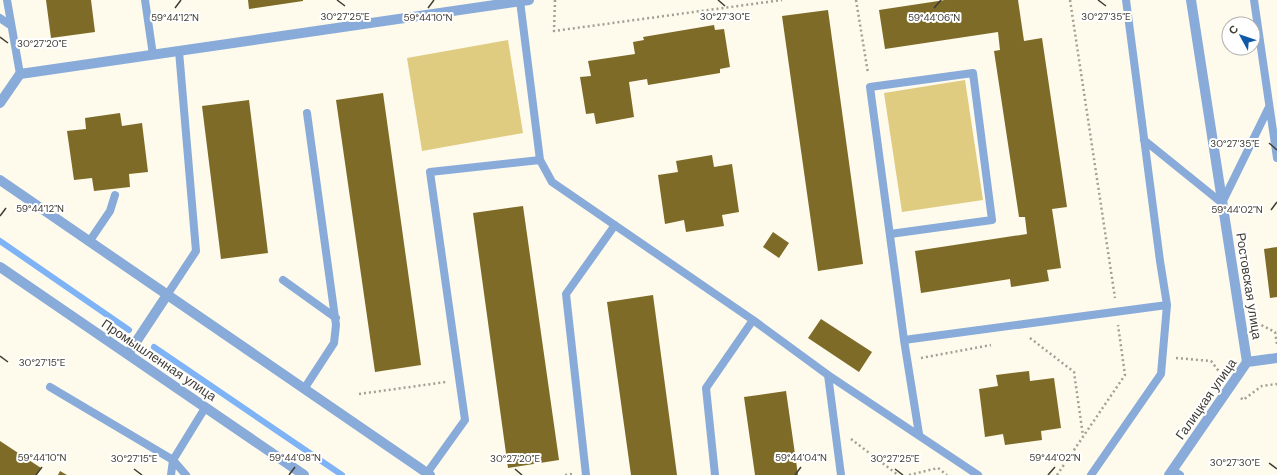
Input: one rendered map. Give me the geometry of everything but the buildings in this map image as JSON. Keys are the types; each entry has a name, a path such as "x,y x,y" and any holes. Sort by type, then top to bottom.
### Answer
{"street":[{"path":"0,102 20,74 523,0"},
{"name":"Ростовская улица","path":"1191,0 1247,362"},
{"path":"0,180 429,474"},
{"name":"Промышленная улица","path":"0,267 304,475"},
{"path":"128,354 167,295"},
{"name":"Галицкая улица","path":"1174,473 1247,362 1277,358"}],"lane":[{"path":"7,0 10,26 20,74"},
{"path":"145,0 153,55"},
{"path":"523,0 540,160 552,182 753,320 828,375 919,434 978,475"},
{"path":"1091,475 1161,374 1164,357 1167,304 1126,0"},
{"path":"1254,0 1277,158"},
{"path":"0,18 10,26"},
{"path":"167,295 196,251 179,51"},
{"path":"890,234 992,220 973,72 870,86 904,340 919,434"},
{"path":"1144,140 1222,203 1270,107"},
{"path":"304,389 334,343 336,318 307,113"},
{"path":"429,474 464,420 430,172 540,160"},
{"path":"89,242 110,211 115,194"},
{"path":"586,475 566,294 615,225"},
{"path":"283,280 336,318"},
{"path":"904,340 1167,304"},
{"path":"715,475 706,388 753,320"},
{"path":"828,375 841,475"},
{"path":"50,387 174,460 186,475"},
{"path":"171,475 174,460 205,408"}],"path":[{"path":"555,0 554,31 782,0"},
{"path":"856,0 870,86"},
{"path":"1058,475 1125,375 1070,0"},
{"path":"1257,323 1275,332 1277,345"},
{"path":"1030,338 1074,372 1084,436"},
{"path":"1164,357 1211,362"},
{"path":"359,394 459,380"},
{"path":"835,427 898,475"},
{"path":"910,475 938,468 947,475"}],"shaded area":[{"path":"508,40 523,133 422,151 407,58"},
{"path":"965,80 983,200 902,212 884,93"}],"waterway":[{"path":"0,241 129,330"},
{"path":"154,347 342,475"}]}
